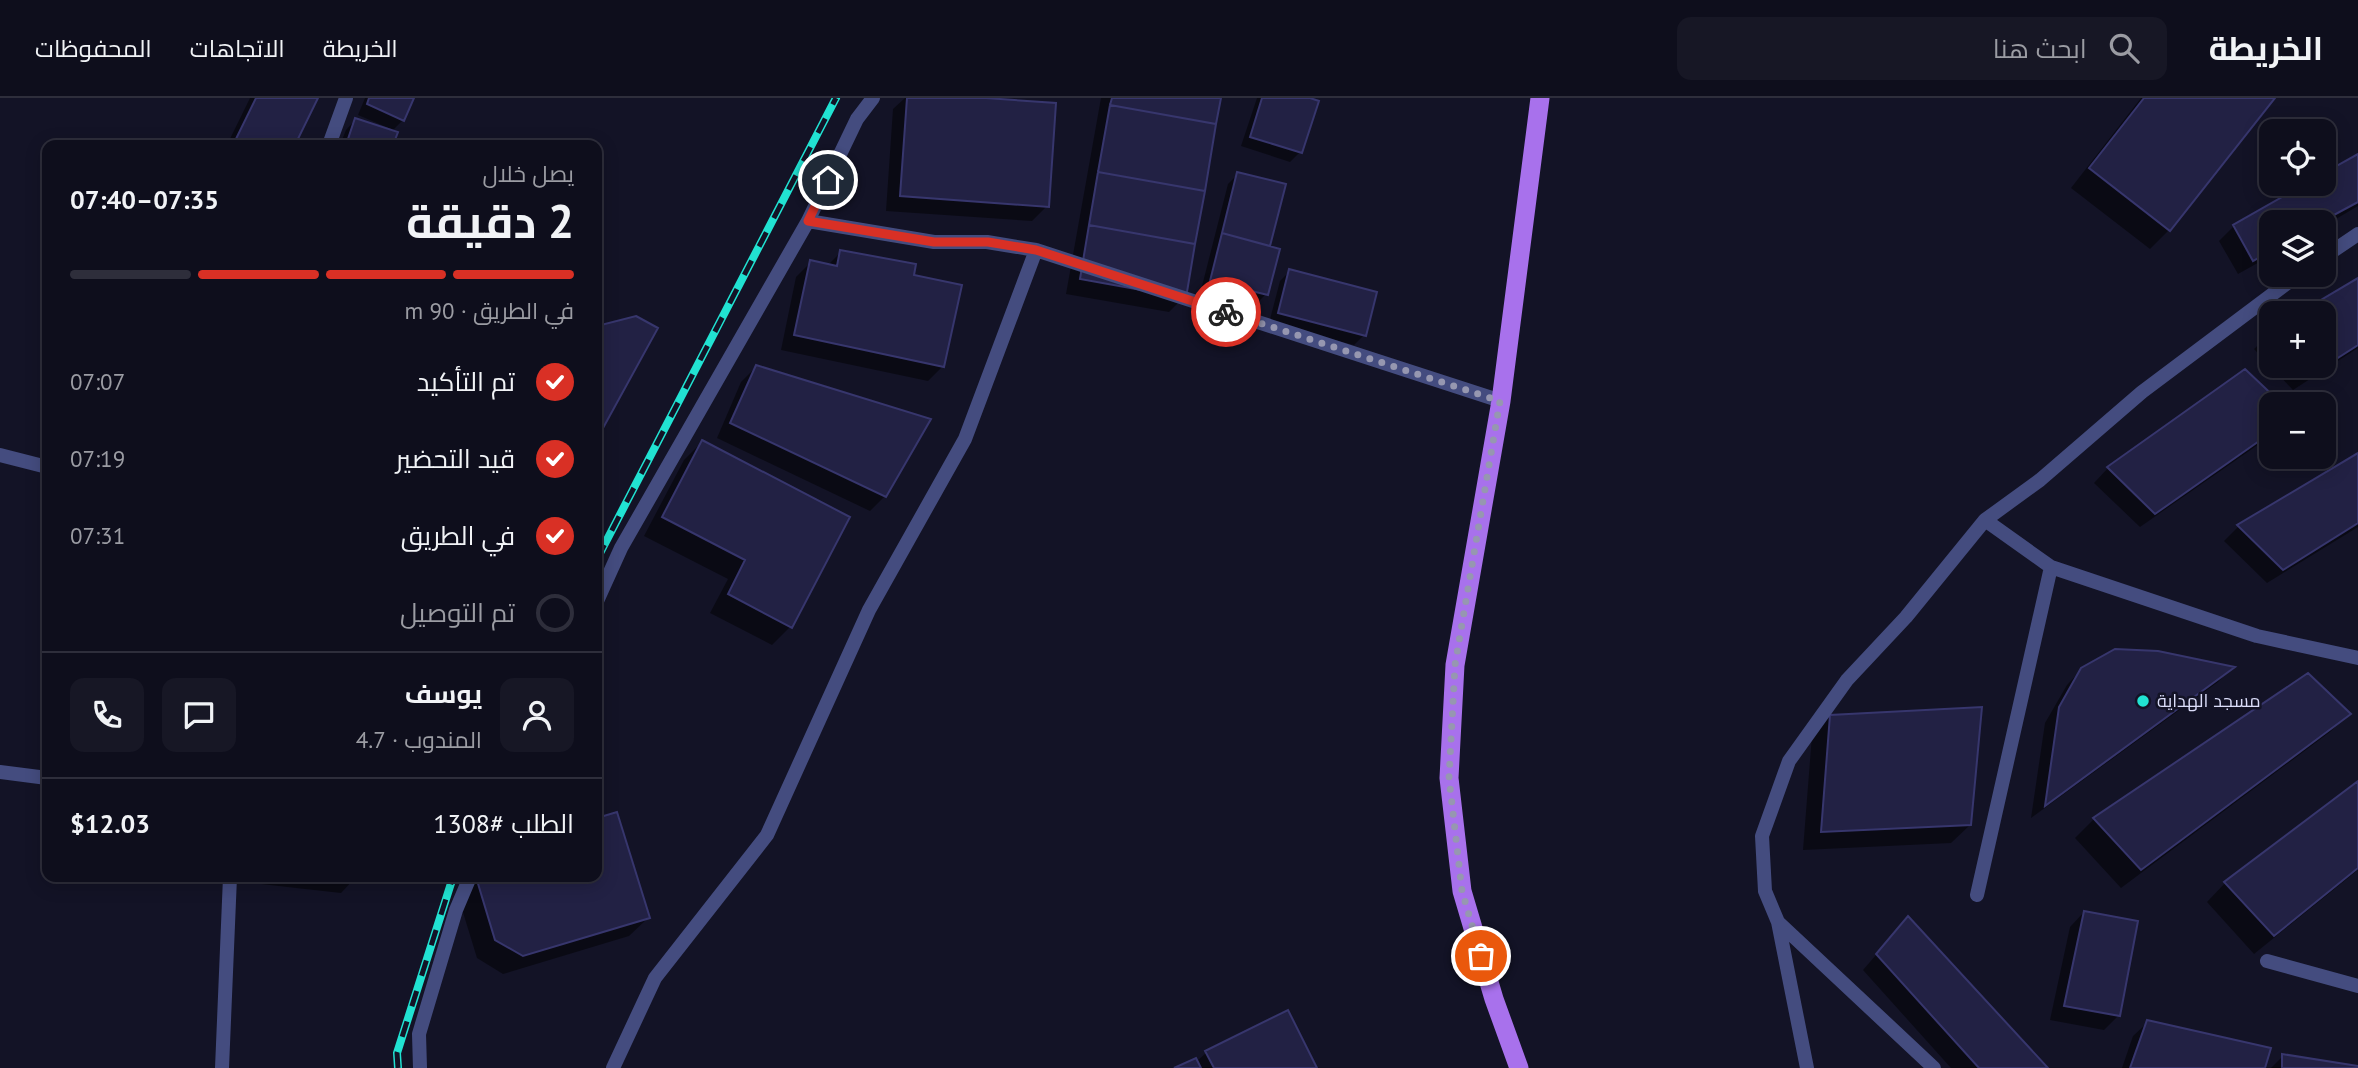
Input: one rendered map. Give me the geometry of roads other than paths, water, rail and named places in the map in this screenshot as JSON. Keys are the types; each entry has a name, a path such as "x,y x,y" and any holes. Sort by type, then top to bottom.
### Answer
{"main road":[{"path":"1519,1068 1494,999 1462,891 1449,778 1455,665 1500,401 1540,98"}],"street":[{"path":"331,140 346,98"},
{"path":"602,590 621,548 808,221 858,119 873,98"},
{"path":"808,221 934,242 988,242 1036,250 1500,401"},
{"path":"2336,249 2358,234"},
{"path":"613,1068 655,978 767,835 869,610 965,439 1036,250"},
{"path":"1807,1068 1778,922 1765,891 1762,836 1789,761 1847,680 1906,617 1985,520 2040,480 2142,392 2282,287"},
{"path":"0,455 42,466"},
{"path":"1985,520 2050,567 2257,636 2358,659"},
{"path":"1977,895 2050,567"},
{"path":"0,772 42,777"},
{"path":"222,1068 230,882"},
{"path":"420,1068 419,1034 456,910 468,882"},
{"path":"1778,922 1934,1068"},
{"path":"2267,961 2358,986"}],"railway":[{"path":"602,549 836,98"},
{"path":"398,1068 397,1053 451,882"}],"place":[{"name":"مسجد الهداية","path":"2143,701"}]}
